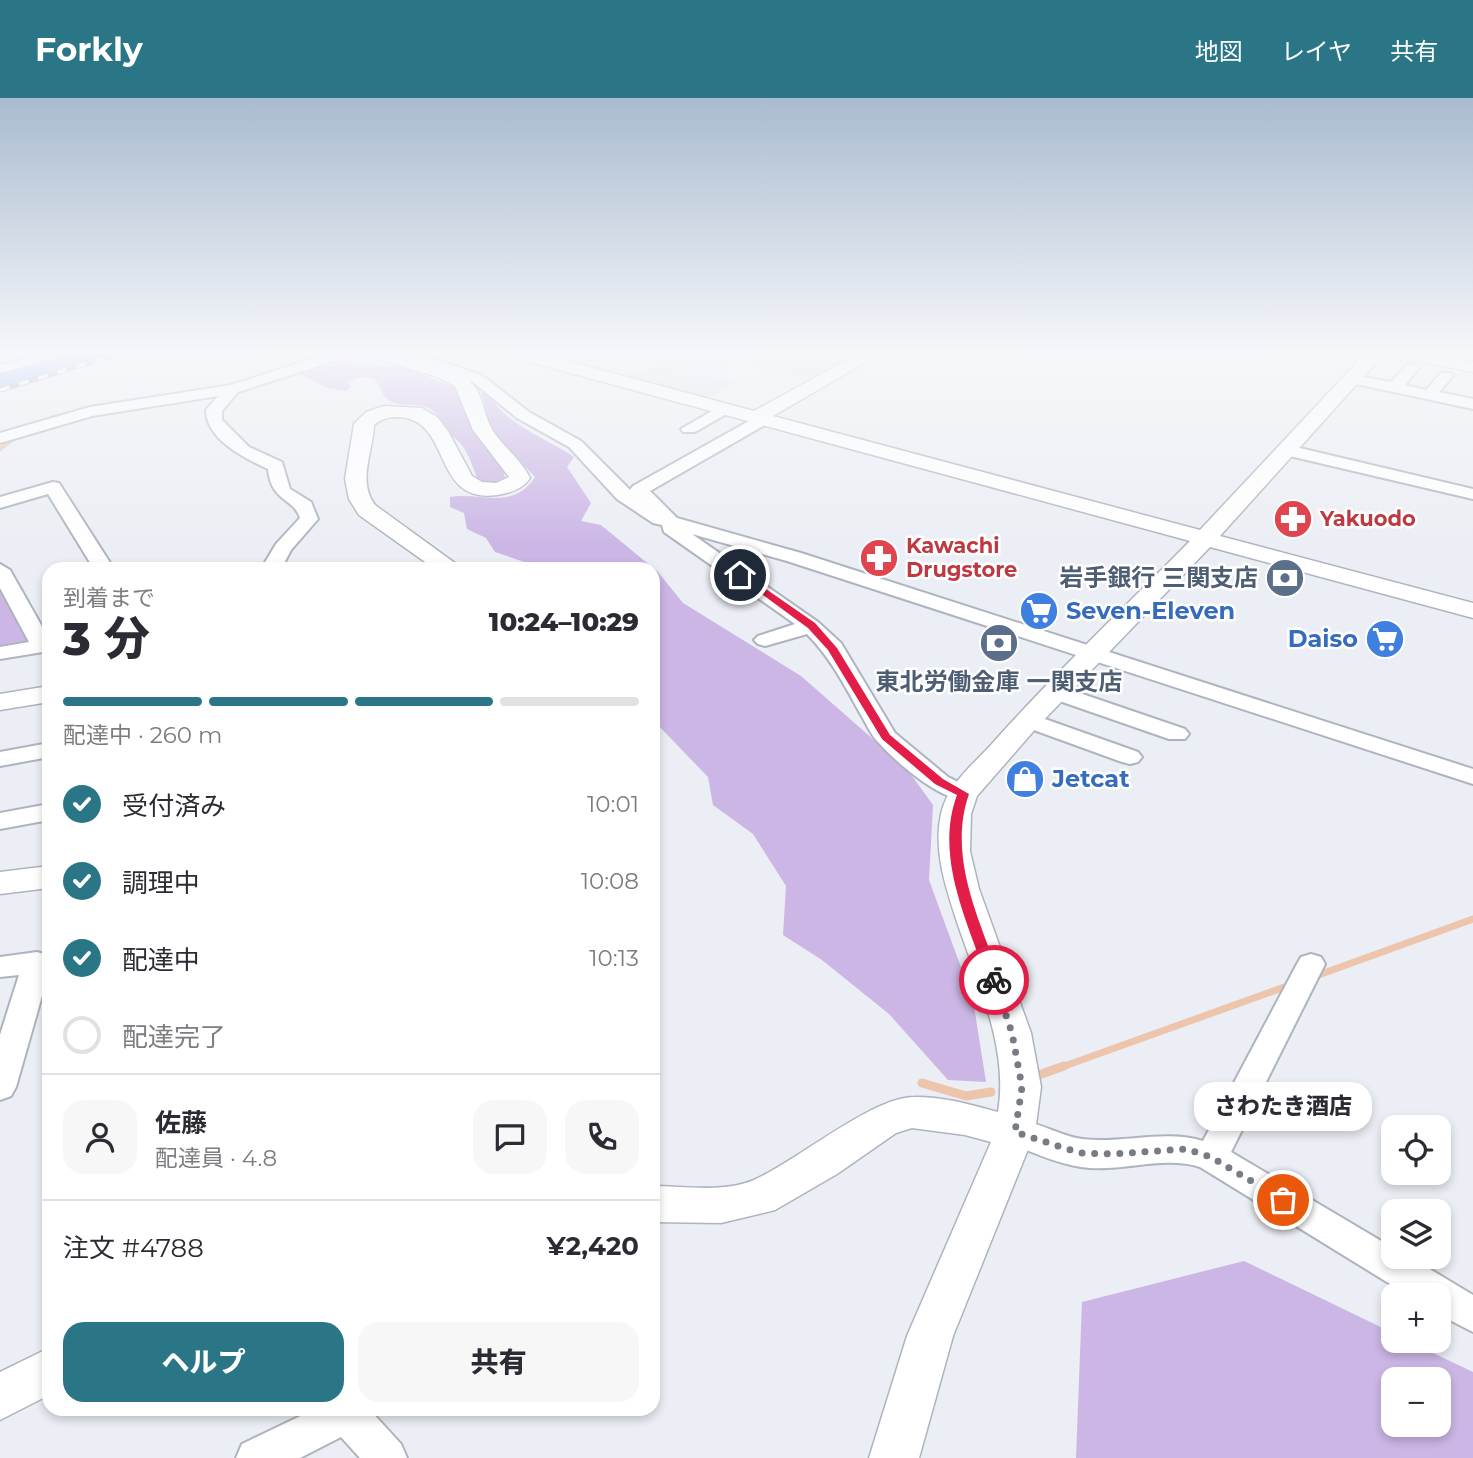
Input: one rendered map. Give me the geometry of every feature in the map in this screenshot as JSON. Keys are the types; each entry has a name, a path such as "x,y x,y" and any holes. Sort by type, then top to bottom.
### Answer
{"street":[{"path":"7,436 66,418"},
{"path":"214,418 243,451 276,466 280,489 287,498 305,506 309,519 283,548 275,562"},
{"path":"368,418 364,424 365,439 354,482 359,500 367,510 440,562"},
{"path":"429,418 447,445 463,482 469,487 489,491 504,488 520,478 516,469 483,431 478,418"},
{"path":"529,418 575,444 623,495 659,519 706,530 1473,777"},
{"path":"689,429 707,418"},
{"path":"756,418 757,423 639,490 671,523 671,527 811,625 832,648 886,737 939,782 963,794"},
{"path":"758,418 1473,611"},
{"path":"894,1458 930,1336 1015,1132 1022,1087 1012,1033 963,889 954,851 956,814 963,794 1028,720 1205,539 1316,418"},
{"path":"1287,450 1473,494"},
{"path":"0,503 52,487 100,562"},
{"path":"2,580 42,641"},
{"path":"765,640 811,625"},
{"path":"0,653 42,646"},
{"path":"1056,692 1177,734"},
{"path":"0,702 42,695"},
{"path":"1028,720 1130,757"},
{"path":"0,760 42,751"},
{"path":"0,821 42,813"},
{"path":"0,883 42,878"},
{"path":"0,967 37,962 6,1054 0,1087"},
{"path":"1211,1157 1311,964"},
{"path":"660,1203 721,1205 760,1197 823,1162 882,1122 912,1112 965,1119 1080,1153 1114,1154 1186,1149 1211,1157 1473,1314"},
{"path":"0,1397 42,1374"},
{"path":"256,1458 338,1416"},
{"path":"350,1416 387,1458"}],"shaded area":[{"path":"468,418 477,436 503,470 505,481 499,485 480,484 464,448 441,420"},
{"path":"488,418 511,418 574,457 567,467 591,503 581,521 601,525 646,562 524,562 495,552 486,538 467,529 464,513 450,507 450,497 507,497 517,494 535,477 503,444"},
{"path":"660,574 683,603 801,676 907,769 933,805 929,880 973,1000 986,1082 948,1080 889,1014 822,960 783,935 786,886 753,834 713,805 708,777 660,727"},
{"path":"6,588 32,640 23,647 0,650 0,589"},
{"path":"1244,1261 1381,1327 1381,1353 1433,1353 1473,1372 1473,1458 1076,1458 1082,1302"}],"waterway":[{"path":"32,425 51,418"},
{"path":"0,449 18,435"},
{"path":"1313,977 1473,919"},
{"path":"1059,1068 1293,984"},
{"path":"1033,1077 1064,1066"},
{"path":"922,1083 966,1096 991,1092"}],"way so far":[{"path":"994,980 1012,1033 1022,1087 1015,1132 1080,1153 1114,1154 1186,1149 1211,1157 1283,1200"}],"place":[{"name":"Yakuodo","path":"1293,519"},
{"name":"Kawachi Drugstore","path":"879,558"},
{"name":"岩手銀行 三関支店","path":"1285,578"},
{"name":"Seven-Eleven","path":"1039,611"},
{"name":"Daiso","path":"1385,639"},
{"name":"東北労働金庫 一関支店","path":"999,643"},
{"name":"Jetcat","path":"1025,779"},
{"name":"さわたき酒店","path":"1283,1200"}],"route":[{"path":"740,575 811,625 832,648 886,737 939,782 963,794 956,814 954,851 963,889 994,980"}]}
